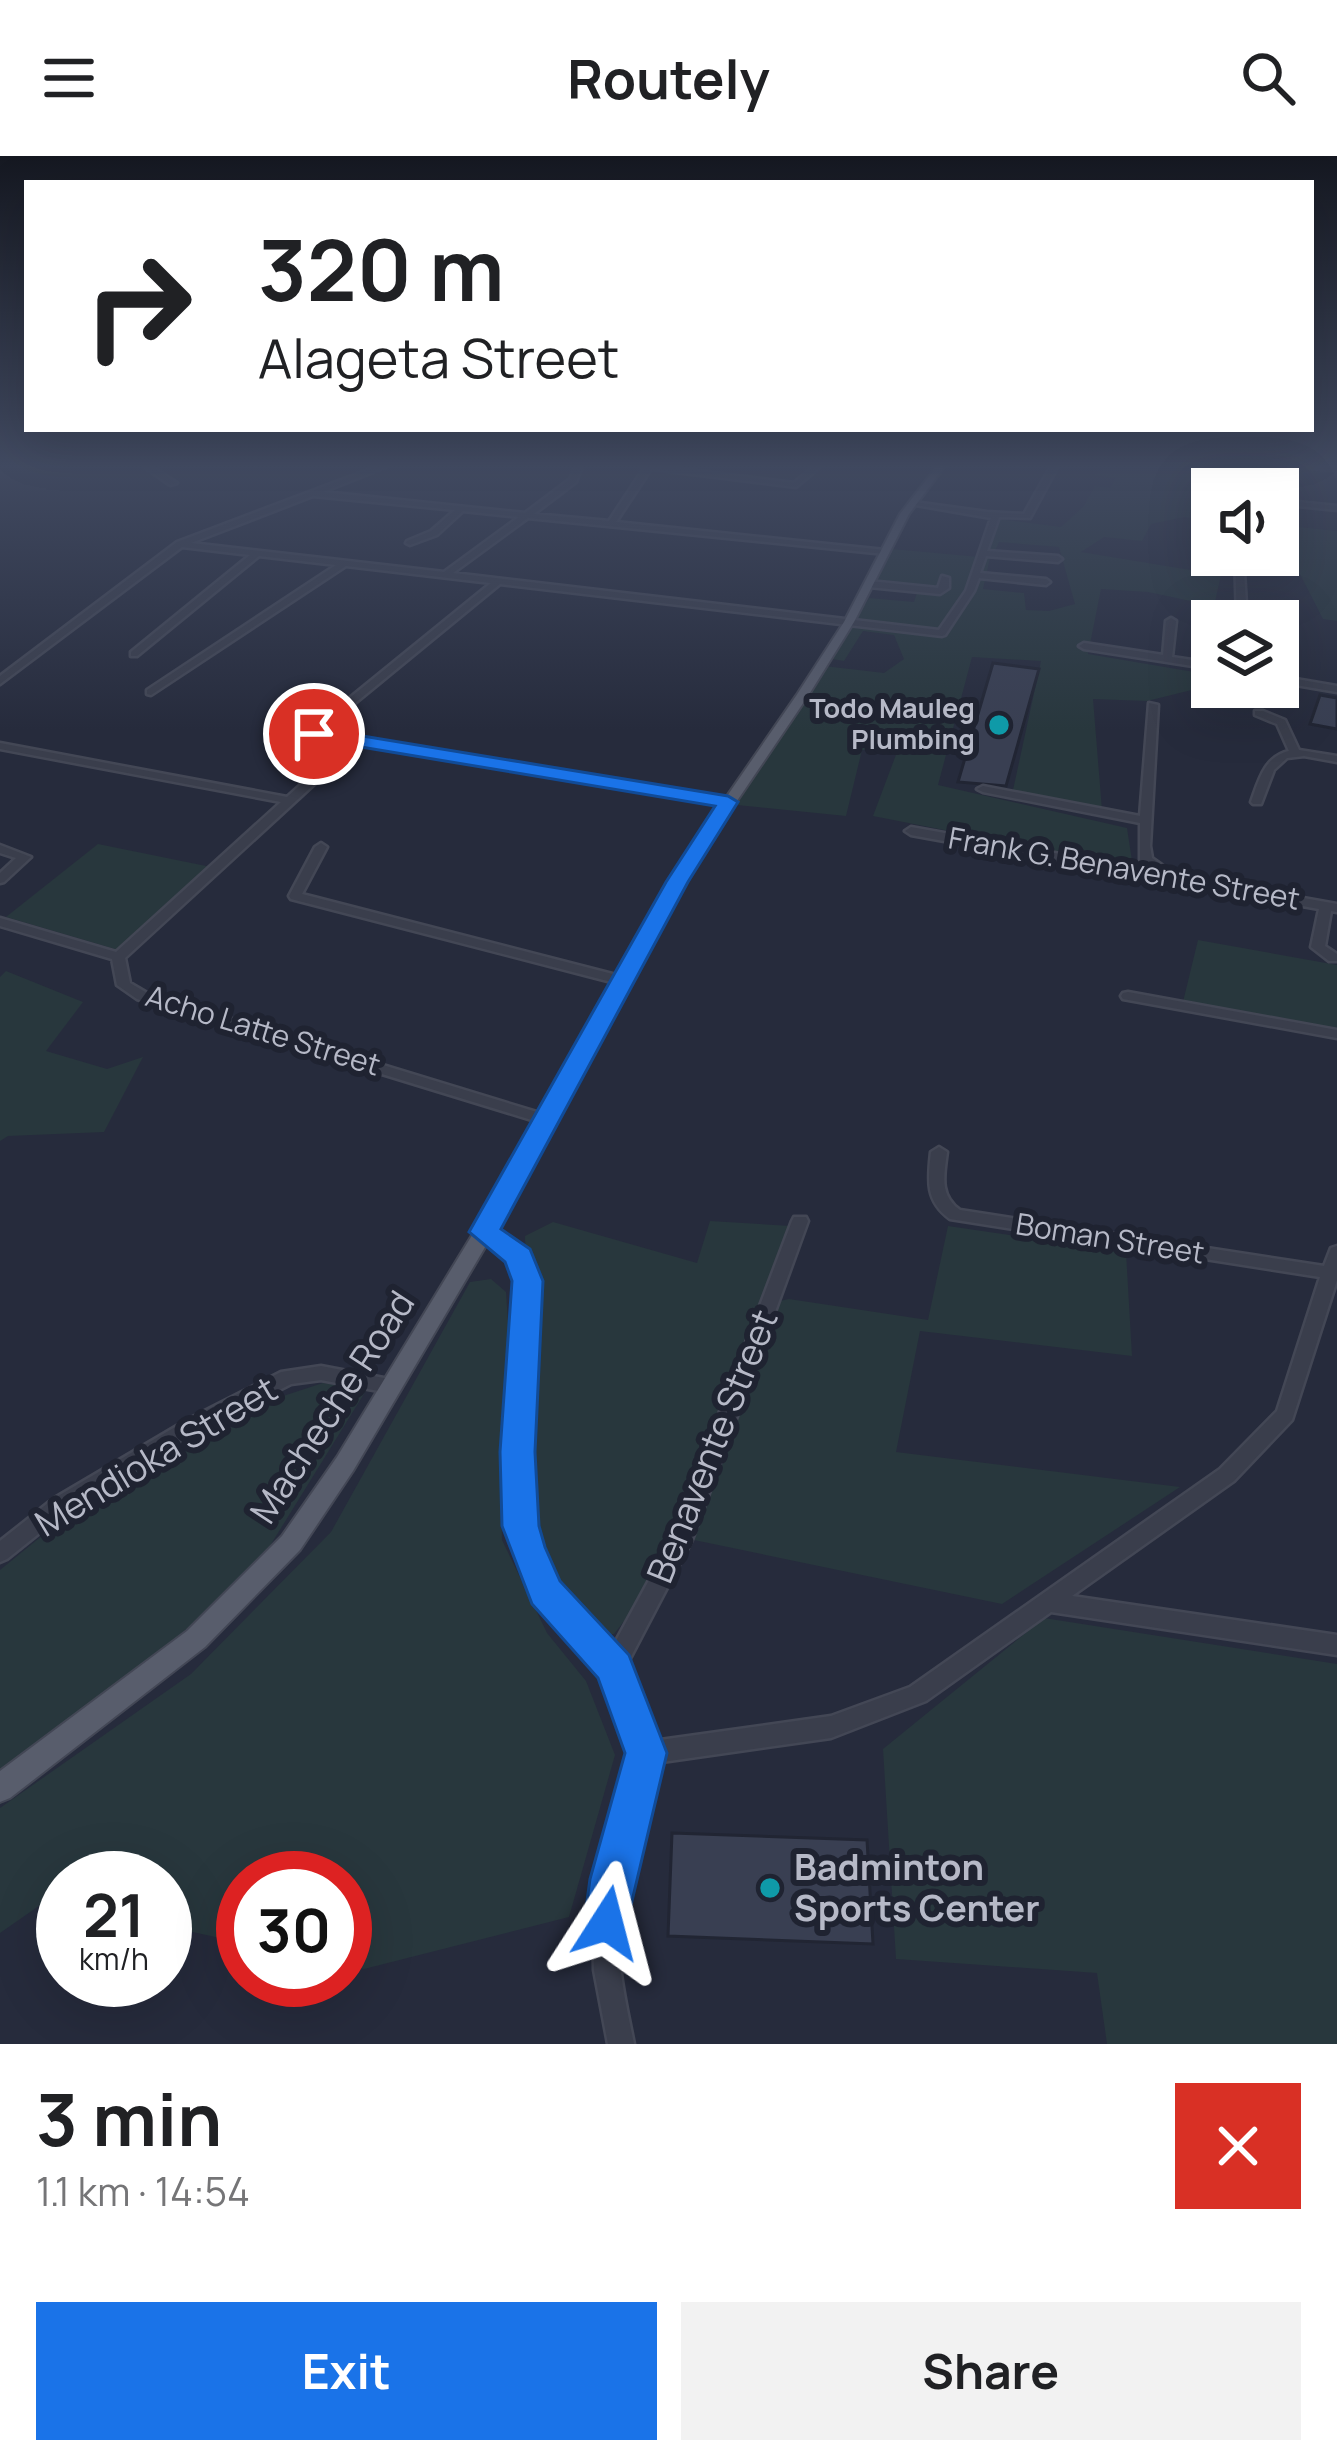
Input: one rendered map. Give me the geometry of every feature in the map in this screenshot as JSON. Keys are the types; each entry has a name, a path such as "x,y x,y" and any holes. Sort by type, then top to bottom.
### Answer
{"main road":[{"name":"Macheche Road","path":"0,1788 162,1666 245,1592 301,1529 484,1232 683,871 849,622 884,554"}],"street":[{"path":"0,681 167,554"},
{"path":"134,654 257,554"},
{"path":"258,554 945,632 976,575 982,554"},
{"path":"444,576 472,554"},
{"path":"996,554 1058,559"},
{"path":"151,692 343,564"},
{"path":"976,575 1046,582"},
{"path":"869,584 940,591 946,588 945,578"},
{"path":"497,582 314,734 728,802"},
{"path":"1167,659 1171,621"},
{"path":"1084,646 1191,663"},
{"path":"1299,683 1337,689"},
{"path":"1153,705 1146,860 1179,879"},
{"path":"1259,713 1281,722 1294,750"},
{"path":"118,957 354,742"},
{"path":"0,746 291,801"},
{"path":"1257,802 1271,762 1294,750 1337,759"},
{"path":"983,789 1146,821"},
{"name":"Frank G. Benavente Street","path":"910,831 1332,907"},
{"path":"321,847 295,896 623,981"},
{"path":"0,849 25,857 0,879"},
{"path":"1332,907 1318,946 1334,958"},
{"name":"Acho Latte Street","path":"0,922 118,957 124,985 142,996 548,1120"},
{"path":"1127,996 1337,1034"},
{"name":"Boman Street","path":"939,1152 935,1194 941,1207 956,1215 1335,1266"},
{"name":"Benavente Street","path":"614,1667 682,1540 800,1221"},
{"path":"484,1232 519,1256 527,1281 517,1452 520,1526 546,1592 614,1667 646,1753 613,1879 607,1923 607,1970 621,2044"},
{"path":"646,1753 831,1727 917,1694 1227,1475 1285,1415 1335,1266"},
{"name":"Mendioka Street","path":"0,1553 60,1505 194,1425 288,1377 321,1373 389,1386"},
{"path":"1047,1602 1337,1646"}],"shaded area":[{"path":"889,554 990,558 983,589 1024,593 1026,610 1049,611 1075,604 1061,554 1094,554 1191,570 1191,576 1221,576 1215,600 1101,589 1088,654 1191,671 1191,690 1147,701 1093,699 1102,810 1013,790 1041,661 972,657 938,785 1127,828 1133,867 873,816 897,752 862,750 846,816 727,804 824,666 884,673 904,659 894,635 863,631 844,661 832,659 869,598 914,602 919,586 875,582"},
{"path":"1299,554 1337,554 1337,621 1323,619 1300,574"},
{"path":"98,844 211,867 118,950 6,917"},
{"path":"1198,940 1337,965 1337,1029 1183,1002"},
{"path":"6,971 83,1002 46,1051 107,1069 143,1057 104,1132 8,1136 0,1141 0,977"},
{"path":"710,1221 791,1226 717,1439 671,1544 614,1634 589,1636 559,1609 520,1527 530,1477 525,1236 553,1222 697,1263"},
{"path":"948,1226 1126,1252 1132,1356 920,1331 896,1452 1180,1487 1002,1604 694,1540 775,1302 789,1299 928,1320"},
{"path":"491,1279 506,1292 509,1338 500,1450 502,1540 547,1633 586,1681 615,1755 569,1917 372,1967 372,1851 216,1851 216,1937 192,1932 192,1851 36,1851 36,1908 0,1933 0,1808 191,1674 331,1532 470,1282"},
{"path":"323,1383 367,1389 260,1562 151,1661 0,1770 0,1570 91,1496 274,1399"},
{"path":"1044,1618 1337,1664 1337,2044 1107,2044 1097,1973 896,1959 883,1749"}],"building":[{"name":"Todo Mauleg Plumbing","path":"993,663 1039,669 1006,786 958,782"},
{"path":"1320,695 1337,698 1337,729 1310,724"},
{"name":"Badminton Sports Center","path":"672,1833 867,1840 873,1944 668,1936"}],"place":[{"name":"Todo Mauleg Plumbing","path":"999,725"},
{"name":"Badminton Sports Center","path":"770,1888"}],"route":[{"path":"314,734 728,802 677,882 484,1232 519,1256 527,1281 517,1452 520,1526 526,1547 546,1592 580,1635 614,1667 646,1753 628,1813 607,1923"}]}
